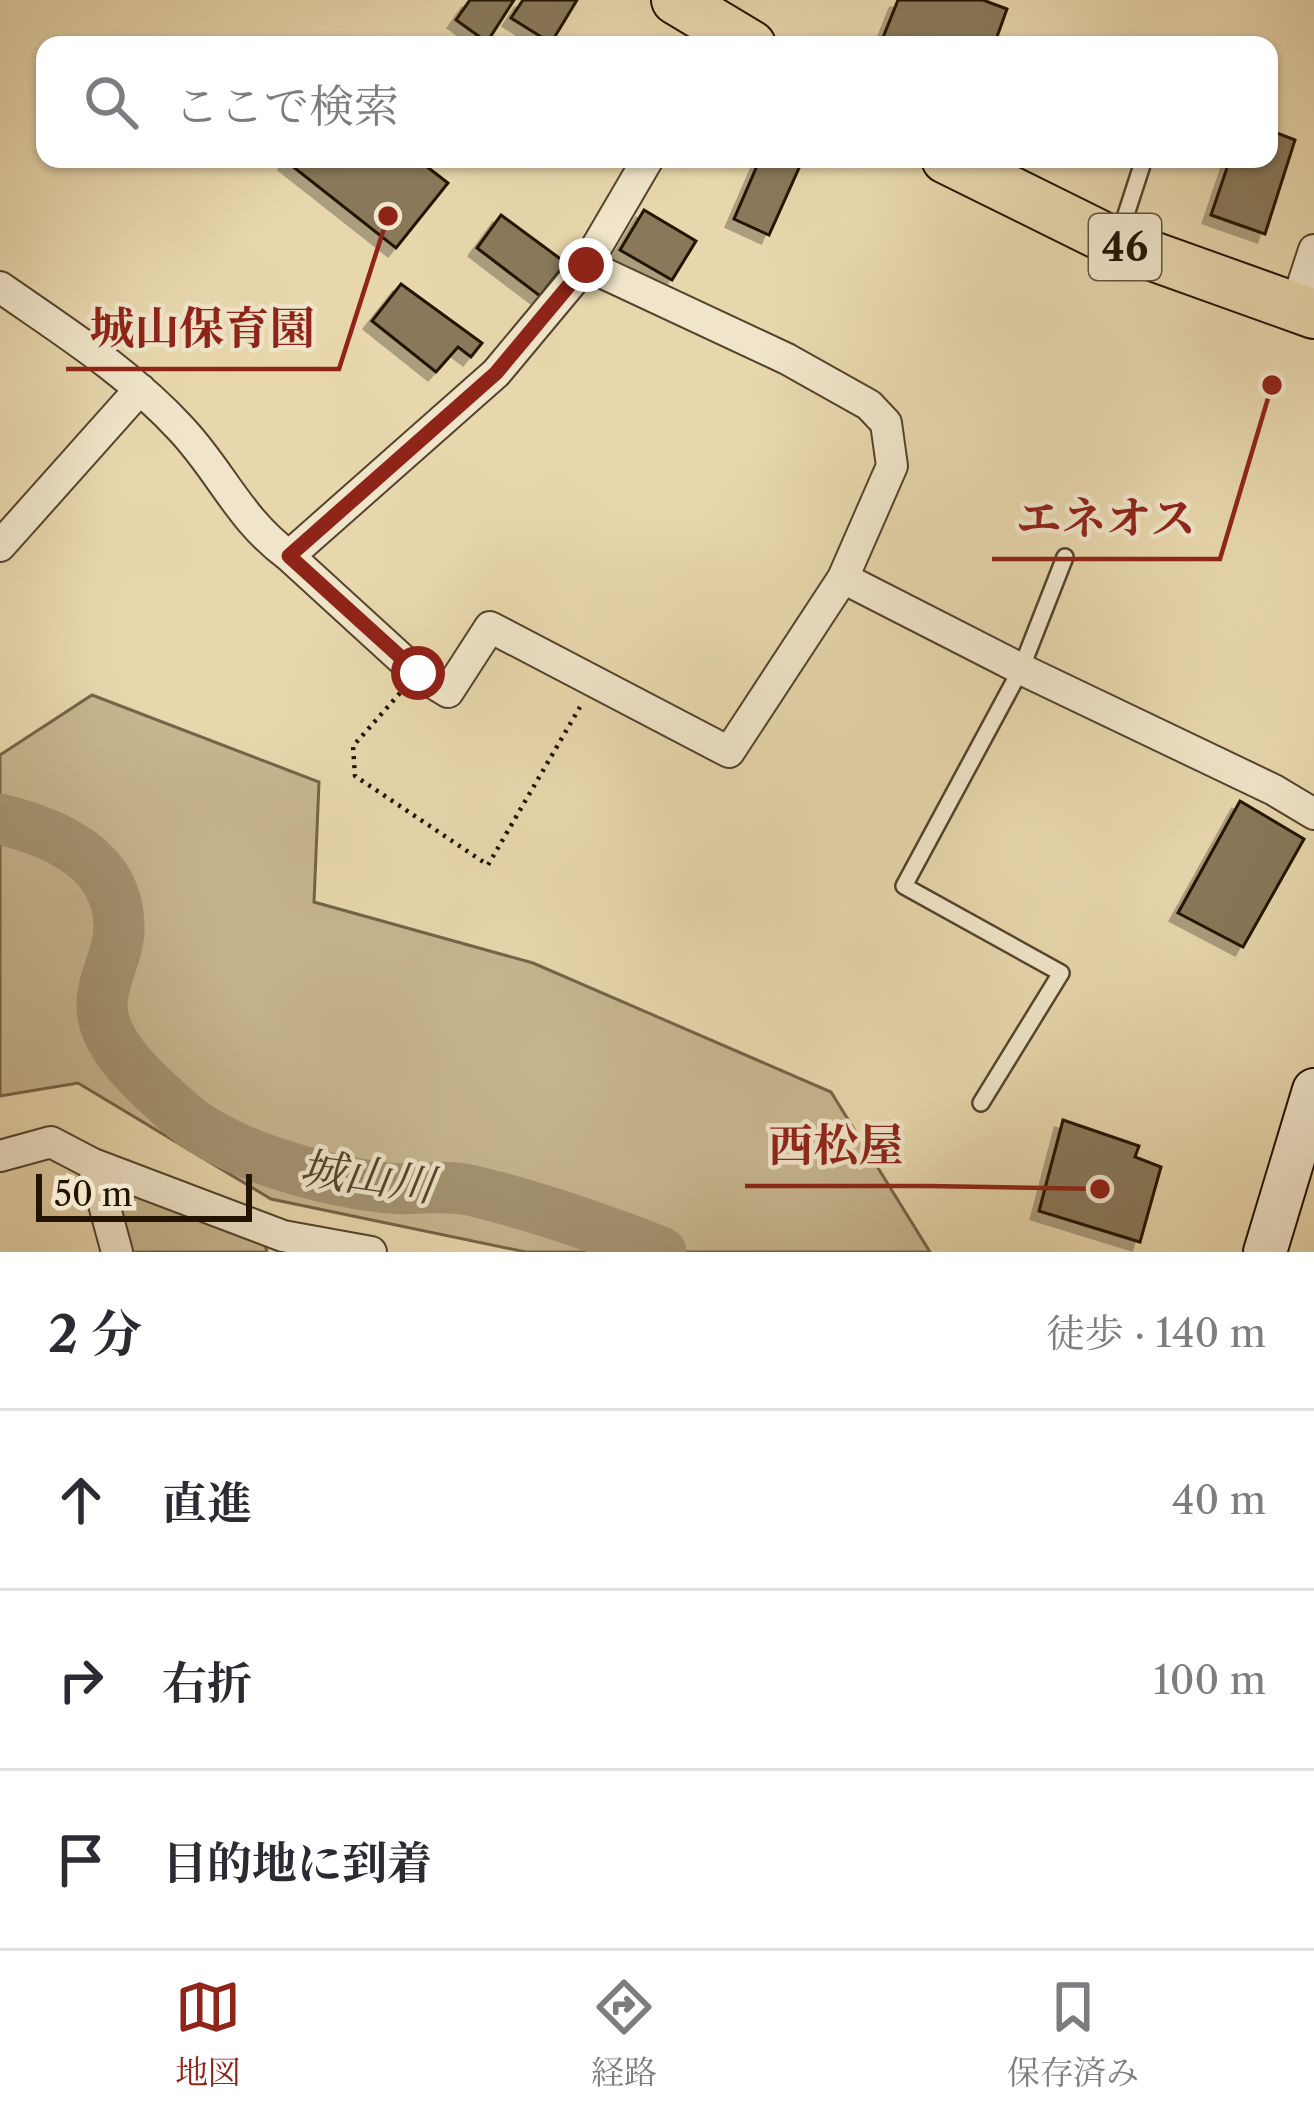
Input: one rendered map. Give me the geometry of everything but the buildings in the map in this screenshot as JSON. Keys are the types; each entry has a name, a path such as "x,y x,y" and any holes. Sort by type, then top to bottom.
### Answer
{"main road":[{"path":"676,0 736,30"},
{"name":"46","path":"964,168 1116,243 1305,311"}],"street":[{"path":"289,556 496,373 586,265 642,168"},
{"path":"1305,311 1314,250"},
{"path":"0,287 140,389 183,431 260,534 418,673 448,692 490,627 729,752 843,578 892,466 886,423 869,405 787,359 586,265"},
{"path":"0,546 140,389"},
{"path":"843,578 1314,814"},
{"path":"1265,1252 1294,1180 1314,1090"},
{"path":"0,1156 50,1142 285,1244 371,1252"},
{"path":"93,1164 117,1252"}],"lane":[{"path":"1116,243 1141,168"},
{"path":"981,1103 1061,973 904,886 1021,669 1065,557"}],"path":[{"path":"418,673 353,746 356,776 488,865 595,681"}],"shaded area":[{"path":"92,695 319,782 314,902 533,963 831,1092 930,1252 526,1252 271,1199 78,1083 0,1096 0,755"},
{"path":"93,1164 260,1227 267,1252 117,1252"}],"waterway":[{"name":"城山川","path":"0,819 62,841 96,866 108,883 119,926 102,997 104,1022 129,1064 195,1125 246,1152 303,1172 387,1188 469,1190 661,1252"}],"place":[{"name":"城山保育園","path":"388,216"},
{"name":"エネオス","path":"1272,385"},
{"name":"西松屋","path":"1100,1189"}],"route":[{"path":"418,673 289,556 496,373 586,265"}]}
